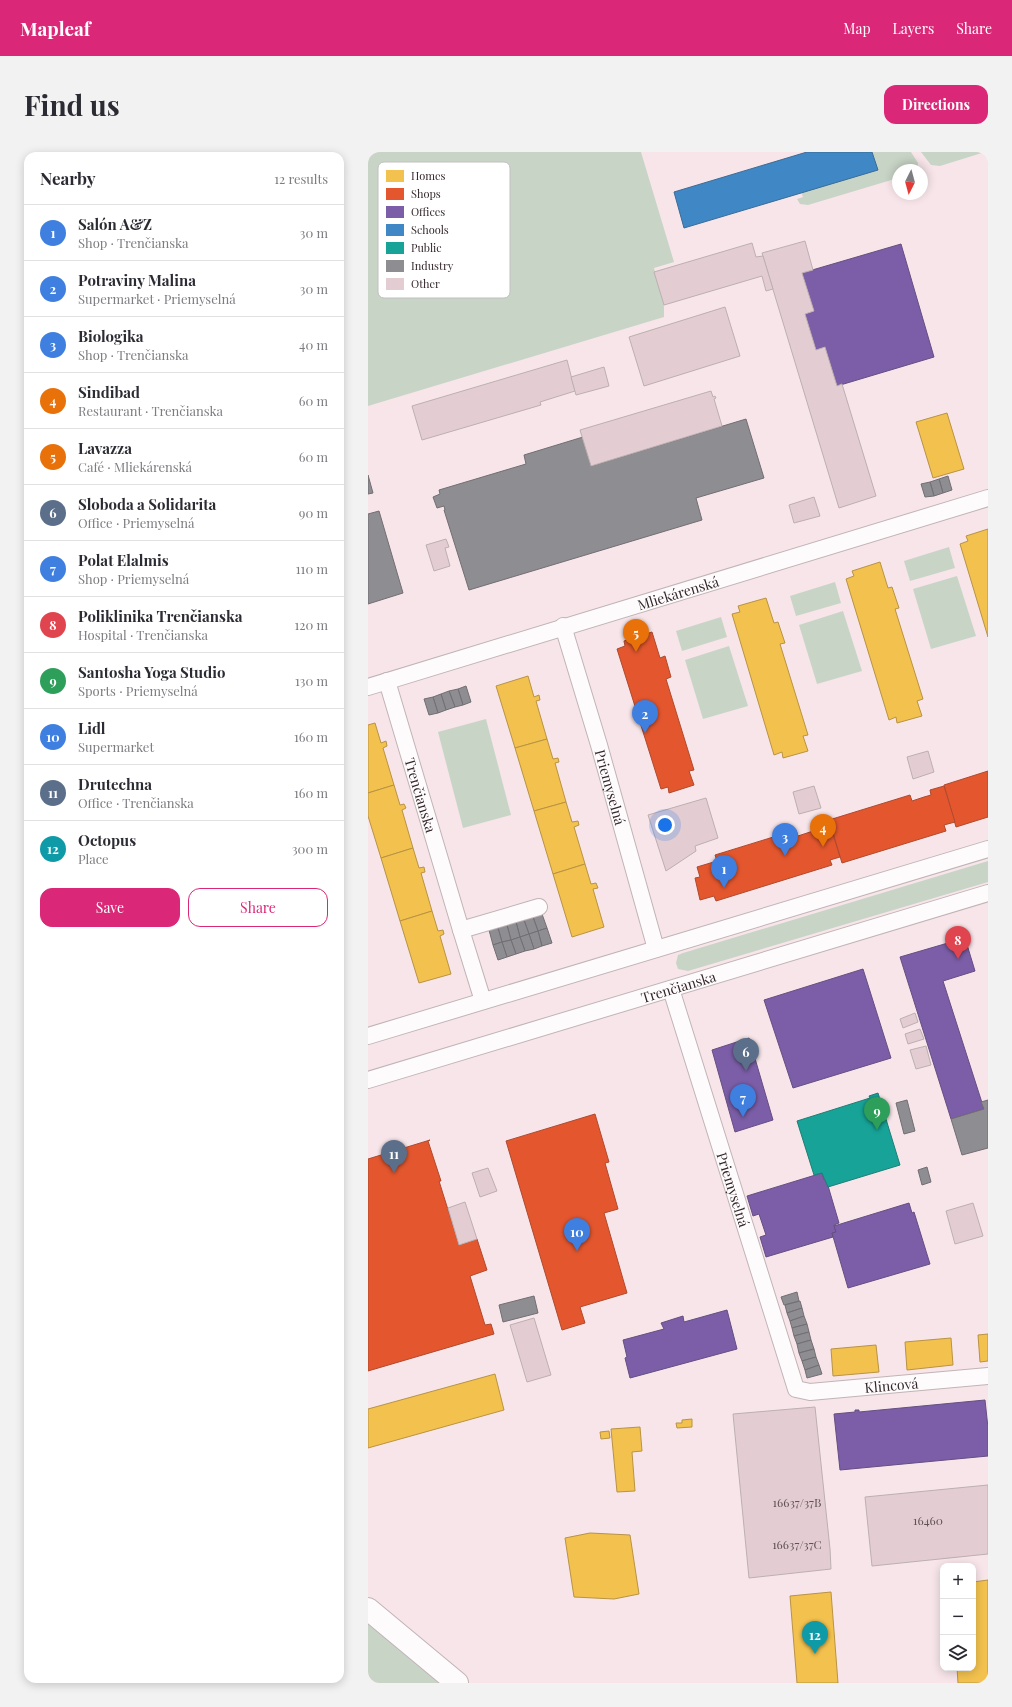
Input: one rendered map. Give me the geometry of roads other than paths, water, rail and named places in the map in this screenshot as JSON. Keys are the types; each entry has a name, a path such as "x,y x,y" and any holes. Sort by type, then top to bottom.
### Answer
{"main road":[{"path":"368,1609 457,1683"},
{"path":"368,1622 441,1683"}],"street":[{"name":"Mliekárenská","path":"368,687 563,626 988,498"},
{"name":"Priemyselná","path":"563,626 599,745 656,949"},
{"name":"Trenčianska","path":"387,681 460,930 483,1001"},
{"path":"368,1036 988,849"},
{"name":"Trenčianska","path":"368,1080 988,894"},
{"path":"460,930 539,907"},
{"name":"Priemyselná","path":"671,989 796,1389"},
{"name":"Klincová","path":"796,1389 810,1392 988,1376"}],"place":[{"name":"Lavazza","path":"636,652"},
{"name":"Potraviny Malina","path":"645,733"},
{"name":"Sindibad","path":"823,847"},
{"name":"Biologika","path":"785,856"},
{"name":"Salón A&Z","path":"724,888"},
{"name":"Poliklinika Trenčianska","path":"958,959"},
{"name":"Sloboda a Solidarita","path":"746,1071"},
{"name":"Polat Elalmis","path":"743,1117"},
{"name":"Santosha Yoga Studio","path":"877,1130"},
{"name":"Drutechna","path":"394,1173"},
{"name":"Lidl","path":"577,1251"},
{"name":"Octopus","path":"815,1654"}]}
